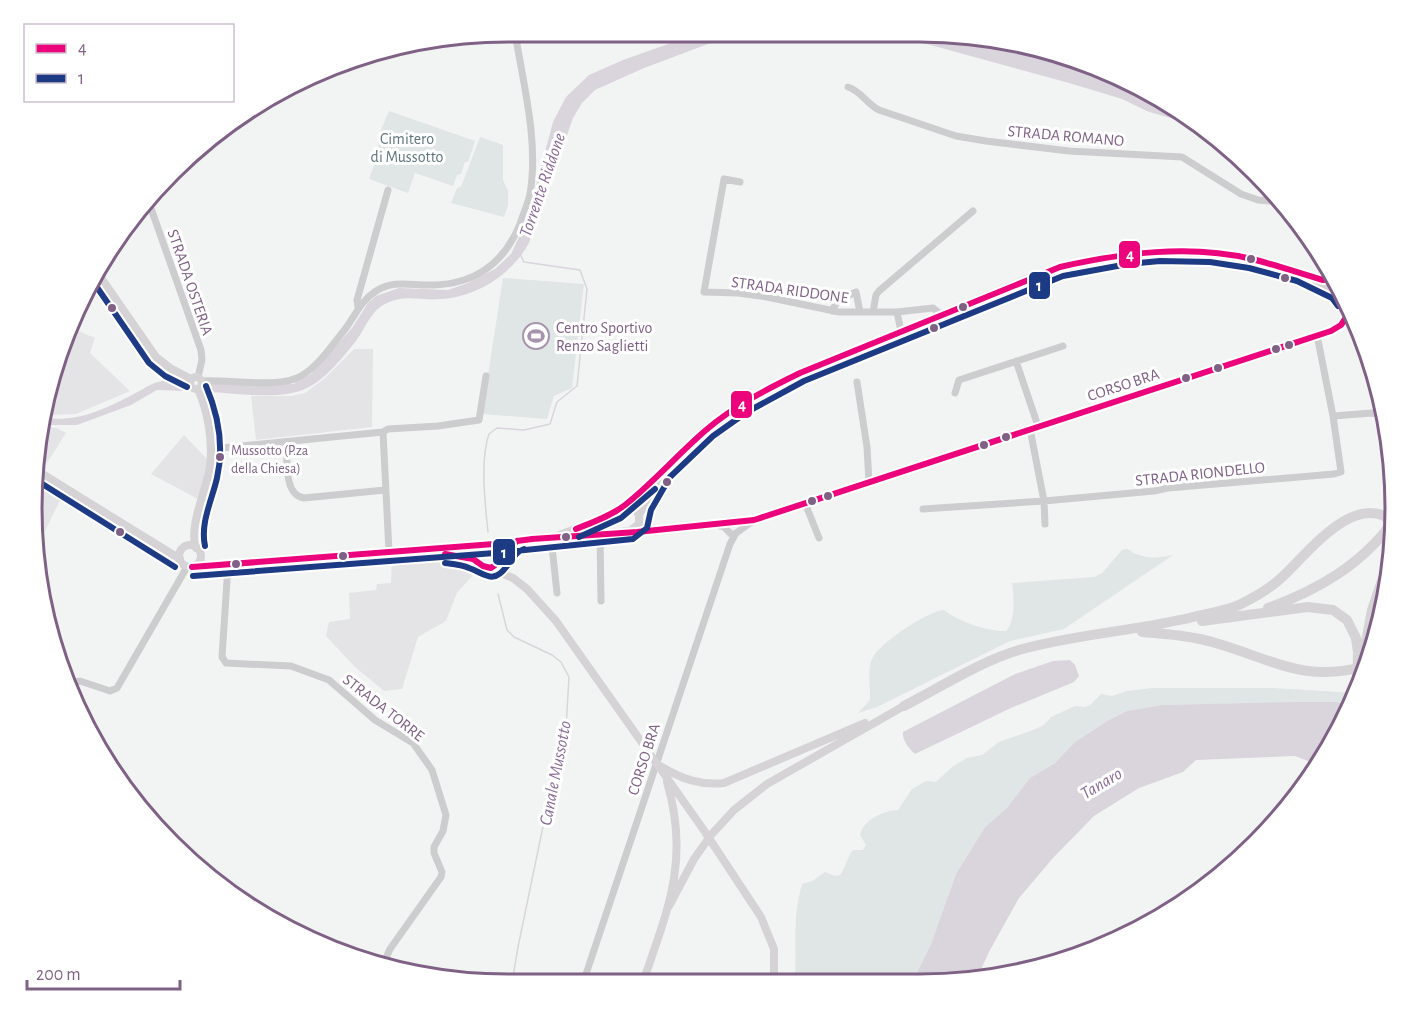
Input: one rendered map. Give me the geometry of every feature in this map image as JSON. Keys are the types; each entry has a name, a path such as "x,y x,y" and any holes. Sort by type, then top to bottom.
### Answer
{"highway":[{"path":"904,706 990,662 1017,651 1166,624 1237,606 1279,580 1333,529 1351,517 1369,512 1385,516"},
{"path":"1287,606 1346,569 1384,532"},
{"path":"1366,639 1376,597"},
{"path":"1166,624 1225,619 1287,606 1325,609 1341,614 1347,620 1356,638 1358,665"},
{"path":"1127,631 1196,638 1220,644 1289,669 1336,672 1356,668"}],"main road":[{"path":"554,537 601,519 648,490 663,471 708,429 742,404 800,373 1060,267 1127,255 1160,252 1211,253 1251,260 1326,280"},
{"path":"1299,273 1329,287"},
{"path":"102,279 156,357 162,363 197,382 205,404 211,449 210,467 194,531 179,554 182,564 190,567 228,565 626,531 637,527 648,490"},
{"path":"43,475 180,559"},
{"path":"621,508 635,509 640,518"},
{"path":"621,508 615,521 626,531"},
{"path":"190,567 199,561 194,531"},
{"path":"491,568 497,566 516,541"},
{"path":"490,544 500,549 502,558 513,578"},
{"path":"480,563 478,551 490,544"},
{"path":"159,547 184,548 190,546 210,561 228,565"},
{"path":"413,550 457,555 513,578 527,589 556,621 662,769 751,901 767,930 774,950 774,974"},
{"path":"662,769 694,782 724,783 904,706"},
{"path":"669,906 694,859 711,835 734,810 767,784 904,706"},
{"path":"647,974 669,906 678,856 674,808 662,769"}],"street":[{"path":"197,382 276,382 297,378 308,371 342,333 358,307 372,293 387,285 402,283 442,285 470,278 492,266 514,240 530,195 531,138 517,42"},
{"name":"STRADA ROMANO","path":"848,87 854,88 870,105 879,110 957,136 1069,152 1182,158 1242,194 1258,201 1269,201"},
{"name":"STRADA RIDDONE","path":"740,182 724,179 704,292 767,297 832,311 897,312 933,308 942,315"},
{"path":"358,307 357,300 388,190"},
{"name":"STRADA OSTERIA","path":"151,209 201,350 202,360 197,382"},
{"path":"873,312 879,291 973,211"},
{"path":"832,311 838,300 856,292 861,312"},
{"path":"897,312 901,331"},
{"name":"CORSO BRA","path":"586,974 729,544 732,529 1317,335 1341,326 1345,320"},
{"name":"STRADA RIONDELLO","path":"923,509 1044,501 1341,472 1317,335"},
{"path":"955,393 959,380 1063,346"},
{"path":"1016,361 1038,426"},
{"path":"211,449 478,420 486,376"},
{"path":"857,382 867,447 869,483"},
{"path":"1333,416 1375,414"},
{"path":"1030,429 1044,501 1045,524"},
{"path":"383,432 389,552"},
{"path":"286,442 290,488 298,497 385,490"},
{"path":"805,504 819,538"},
{"path":"640,518 642,525 650,529"},
{"path":"601,519 598,525 601,601"},
{"path":"626,531 713,524 732,529"},
{"path":"554,537 557,593"},
{"name":"STRADA TORRE","path":"228,565 222,657 226,663 291,666 328,680 375,720 412,743 432,770 446,815 443,831 434,847 434,853 442,872 441,878 386,958"},
{"path":"76,682 80,681 110,691 117,687 190,567"}],"shaded area":[{"path":"77,330 95,338 90,353 130,391 76,414 52,415"},
{"path":"354,349 373,349 372,427 256,440 251,396 292,396 305,393 325,378"},
{"path":"49,428 57,428 66,433 44,468"},
{"path":"184,435 208,460 198,499 151,474"},
{"path":"43,480 63,494 43,536"},
{"path":"413,556 466,563 475,573 457,593 446,621 418,637 402,689 384,691 355,667 326,636 329,622 350,619 349,593 376,590 377,584 391,583 392,557"}],"green space":[{"name":"Cimitero di Mussotto","path":"389,111 475,141 468,162 465,162 453,186 415,173 408,193 369,179 380,149 378,146 382,133 380,132"},
{"path":"480,137 503,145 503,180 508,191 508,205 504,217 451,203 457,188 461,187"},
{"name":"Centro Sportivo Renzo Saglietti","path":"503,278 584,284 572,388 554,396 547,419 482,414"},
{"path":"1127,549 1138,555 1149,557 1173,555 1064,629 1010,641 877,707 858,713 870,700 869,673 873,657 885,643 917,621 944,610 974,625 1006,631 1013,615 1012,583 1094,577 1102,573 1122,550"},
{"path":"1151,688 1273,688 1347,692 1342,703 1162,705 1127,711 1107,721 1075,742 1055,763 1030,778 1006,809 985,827 956,874 931,944 916,974 795,974 796,920 802,884 812,881 825,872 835,876 840,875 853,850 863,850 866,845 860,835 870,820 880,814 898,810 912,789 926,781 936,782 952,767 967,758 982,755 999,742 1044,725 1051,717 1075,706 1090,705 1101,694 1112,696 1127,691"}],"water":[{"name":"Torrente Riddone","path":"674,42 713,42 644,68 595,90 582,103 573,118 529,243 513,265 503,274 468,294 434,299 400,299 381,306 340,361 321,379 297,392 245,395 208,392 208,384 293,384 311,374 352,328 368,303 376,296 399,288 448,290 495,269 511,254 520,235 532,201 553,122 566,97 589,75"},
{"path":"920,42 1003,50 1076,69 1125,90 1176,119 1149,112 1122,99"},
{"path":"165,381 186,383 184,391 157,390 131,405 77,425 50,425 51,419 90,414 155,383"},
{"path":"1070,660 1075,665 1079,676 1074,682 1011,708 915,754 908,747 903,732 1015,674 1053,661"},
{"name":"Tanaro","path":"1342,703 1309,762 1295,756 1196,760 1183,772 1139,788 1094,816 1053,858 1019,898 981,970 916,974 931,944 956,874 985,827 1006,809 1030,778 1055,763 1075,742 1127,711 1162,705"}],"waterway":[{"name":"Canale Mussotto","path":"488,532 484,469 489,434 497,428 524,430 550,424 557,402 577,386 587,289 580,270 524,262 520,254"},
{"name":"Canale Mussotto","path":"498,594 507,630 514,637 552,655 561,662 569,677 566,728 552,783 514,974"}],"transit line":[{"name":"4","path":"576,529 620,509 706,430 728,413 763,392 800,373 1060,267 1131,254 1204,252 1252,259 1325,280"},
{"name":"1","path":"193,576 495,553 633,539 647,528 651,510 670,477 713,436 747,412 804,381 1063,276 1128,264 1160,261 1210,262 1249,268 1297,281 1332,298 1338,306"},
{"name":"1","path":"97,288 149,363 165,376 187,387"},
{"name":"4","path":"192,567 494,544 754,520 1331,331 1341,325 1345,319"},
{"name":"1","path":"205,546 205,520 217,478 220,454 217,419 206,386"},
{"name":"1","path":"43,484 175,567"},
{"name":"1","path":"579,537 621,518 655,489"},
{"name":"4","path":"445,554 473,559 491,568 517,541"},
{"name":"1","path":"445,563 464,566 493,577 502,572 516,554 524,549"}],"place":[{"name":"Centro Sportivo Renzo Saglietti","path":"536,336"},
{"name":"Mussotto (P.za della Chiesa)","path":"220,457"}]}
